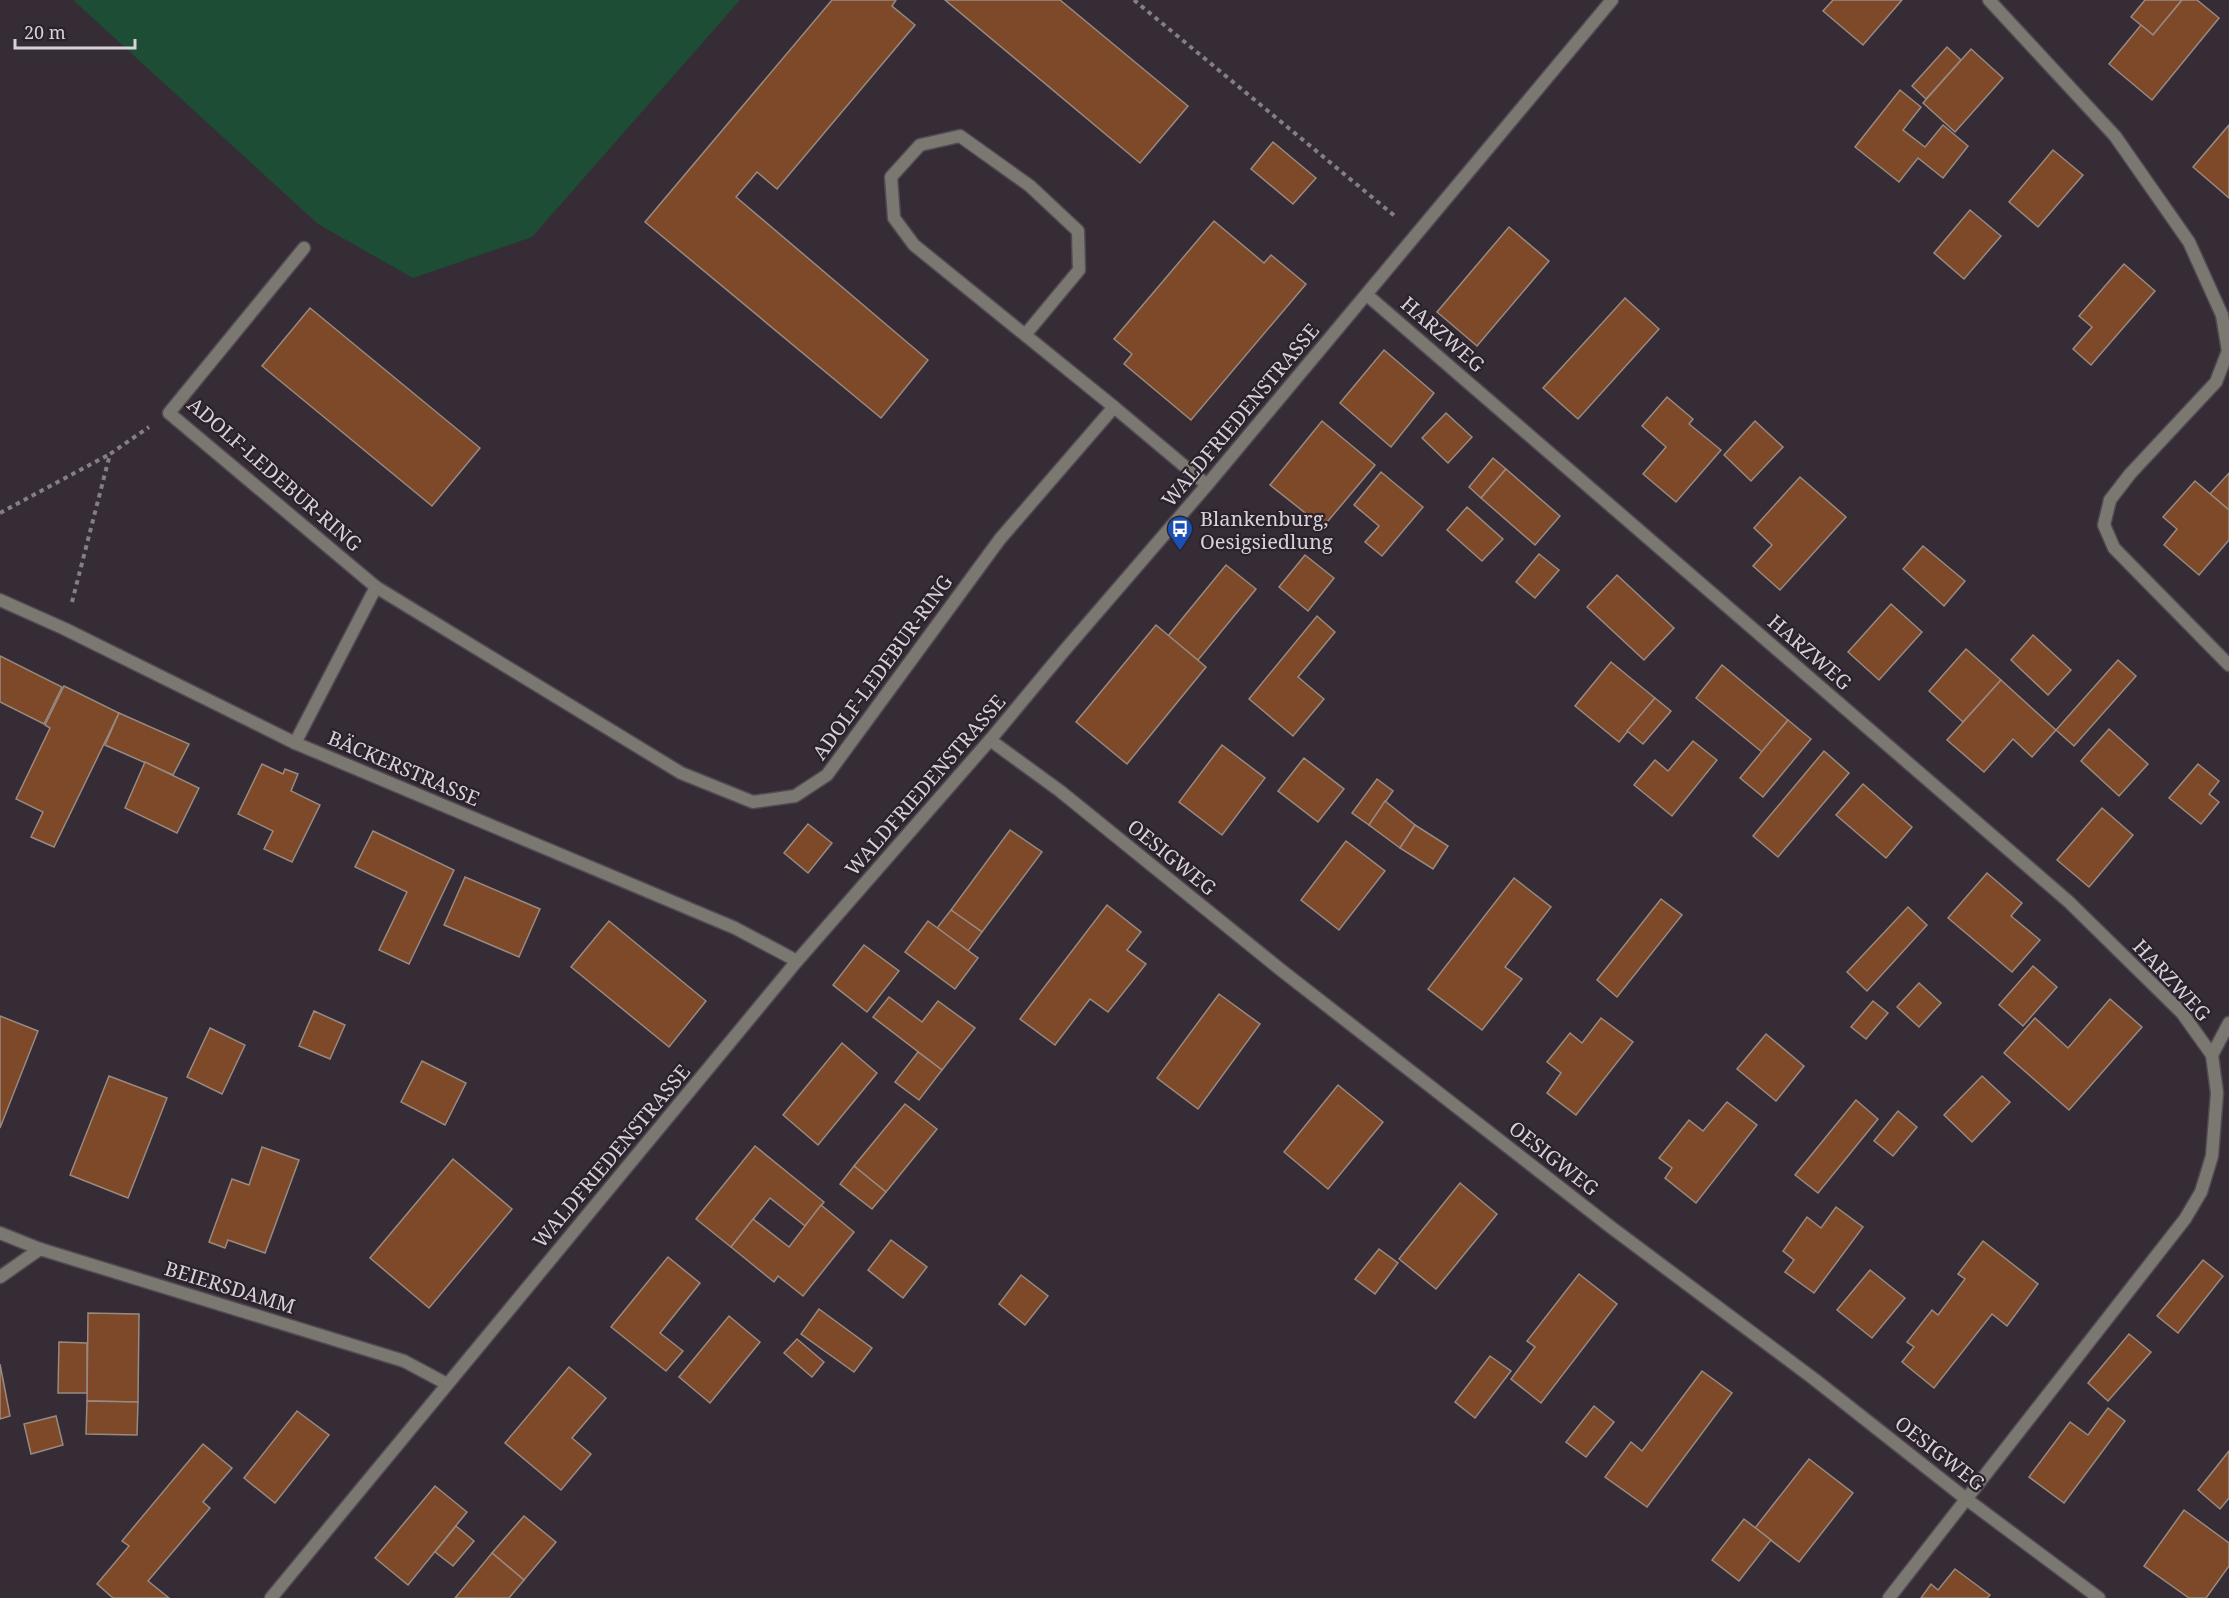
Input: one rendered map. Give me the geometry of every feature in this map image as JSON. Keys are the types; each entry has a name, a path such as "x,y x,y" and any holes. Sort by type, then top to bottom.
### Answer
{"street":[{"name":"WALDFRIEDENSTRASSE","path":"271,1598 797,961 1208,485 1612,0"},
{"path":"1989,0 2115,136 2189,242 2222,315 2228,351 2216,382 2130,474 2110,500 2104,525 2114,548 2229,665"},
{"path":"1025,335 1079,270 1078,231 1030,186 960,136 921,145 891,177 894,218 914,245 1208,485"},
{"name":"ADOLF-LEDEBUR-RING","path":"304,248 169,413 376,587 681,774 753,802 795,796 827,775 1000,539 1114,407"},
{"name":"HARZWEG","path":"1367,295 2069,902 2182,1013 2212,1055 2217,1092 2211,1156 2201,1192 2185,1219 1889,1598"},
{"path":"295,743 376,587"},
{"name":"BÄCKERSTRASSE","path":"0,600 65,629 295,743 735,928 797,961"},
{"name":"OESIGWEG","path":"990,740 1060,791 1290,977 1612,1228 1814,1379 1965,1498 2099,1598"},
{"name":"HARZWEG","path":"2212,1055 2229,1023"},
{"name":"BEIERSDAMM","path":"0,1233 40,1249 404,1361 447,1384"},
{"path":"0,1277 40,1249"}],"path":[{"path":"1134,0 1417,234"},
{"path":"0,513 110,454 169,413"},
{"path":"65,629 110,454"}],"green space":[{"path":"73,0 740,0 532,237 413,278 318,224"}],"building":[{"path":"832,0 896,0 892,6 915,25 777,189 757,172 736,197 928,360 881,418 645,222"},
{"path":"945,0 1060,0 1188,106 1140,163"},
{"path":"1833,0 1902,0 1863,45 1823,11"},
{"path":"2145,0 2182,0 2153,35 2131,17"},
{"path":"2182,0 2197,0 2219,18 2152,100 2109,64 2141,25 2153,35"},
{"path":"1947,47 1961,60 1926,99 1912,86"},
{"path":"1971,49 2003,78 1955,132 1923,103"},
{"path":"1900,90 1921,107 1903,130 1925,147 1943,125 1968,146 1943,178 1918,158 1899,182 1855,147"},
{"path":"2229,125 2229,198 2193,167"},
{"path":"1273,142 1316,178 1293,204 1251,169"},
{"path":"2053,150 2083,175 2038,227 2009,202"},
{"path":"1970,210 2001,236 1964,279 1934,253"},
{"path":"1214,221 1264,263 1271,255 1306,284 1191,420 1124,364 1132,354 1114,339"},
{"path":"1509,227 1549,261 1477,346 1437,312"},
{"path":"2124,264 2155,291 2091,365 2073,349 2092,327 2079,316"},
{"path":"1625,298 1659,329 1578,419 1543,388"},
{"path":"310,308 480,448 432,506 262,366"},
{"path":"1384,350 1434,393 1391,447 1340,403"},
{"path":"1667,397 1693,419 1689,424 1721,450 1676,502 1643,474 1666,447 1642,426"},
{"path":"1446,413 1472,437 1448,463 1422,438"},
{"path":"1322,421 1375,465 1323,527 1270,485"},
{"path":"1755,421 1783,447 1751,481 1724,455"},
{"path":"1493,458 1506,469 1481,498 1469,487"},
{"path":"1506,469 1560,516 1535,545 1481,498"},
{"path":"1381,472 1423,507 1382,556 1365,542 1379,526 1354,505"},
{"path":"2229,473 2229,510 2210,494"},
{"path":"1800,477 1846,517 1780,590 1753,566 1772,545 1754,528"},
{"path":"2195,481 2229,510 2229,540 2199,575 2164,545 2177,529 2163,517"},
{"path":"1467,507 1503,539 1482,561 1447,530"},
{"path":"1923,546 1965,581 1944,606 1903,569"},
{"path":"1539,554 1559,570 1535,598 1516,582"},
{"path":"1305,555 1334,578 1308,611 1279,587"},
{"path":"1226,565 1256,589 1198,660 1168,636"},
{"path":"1617,575 1674,628 1644,660 1587,607"},
{"path":"1891,604 1922,632 1879,680 1848,652"},
{"path":"1317,616 1335,632 1298,677 1324,699 1293,736 1249,699"},
{"path":"1156,625 1206,667 1127,764 1076,722"},
{"path":"2033,635 2071,670 2048,695 2011,660"},
{"path":"1966,649 2001,680 1963,722 1929,691"},
{"path":"0,656 62,687 44,724 0,702"},
{"path":"2118,660 2136,676 2074,746 2056,730"},
{"path":"1611,662 1655,698 1619,742 1575,706"},
{"path":"1722,665 1788,720 1762,752 1696,698"},
{"path":"2001,680 2056,730 2032,757 2013,739 1984,772 1947,740"},
{"path":"64,686 119,713 54,847 31,837 43,812 16,799 50,728 45,725"},
{"path":"1655,698 1671,711 1643,744 1627,731"},
{"path":"119,713 189,744 173,775 105,745"},
{"path":"1788,720 1811,739 1763,797 1740,778"},
{"path":"2109,729 2148,764 2119,796 2081,761"},
{"path":"1693,741 1717,760 1672,816 1634,785 1655,760 1668,771"},
{"path":"1222,745 1265,778 1222,835 1179,802"},
{"path":"1824,751 1849,773 1778,857 1753,836"},
{"path":"1304,758 1344,789 1318,822 1278,791"},
{"path":"145,762 199,788 177,833 125,808"},
{"path":"262,764 283,774 285,769 298,774 291,791 320,805 292,862 264,849 273,831 238,814"},
{"path":"2198,764 2219,781 2209,794 2219,802 2201,824 2169,798"},
{"path":"1377,779 1393,791 1369,825 1352,813"},
{"path":"1863,784 1912,827 1886,858 1836,815"},
{"path":"1385,801 1415,825 1400,848 1369,825"},
{"path":"2102,808 2133,835 2089,887 2057,860"},
{"path":"808,824 832,843 808,873 784,853"},
{"path":"1415,825 1448,846 1433,869 1400,848"},
{"path":"1010,830 1042,852 982,932 951,910"},
{"path":"373,831 454,870 409,964 379,950 407,892 355,867"},
{"path":"1346,841 1385,871 1339,930 1301,900"},
{"path":"1987,873 2022,903 2011,916 2040,940 2012,972 1948,918"},
{"path":"465,877 540,909 519,957 444,925"},
{"path":"1514,878 1551,907 1505,967 1522,979 1482,1030 1428,989"},
{"path":"1661,899 1682,915 1617,997 1597,980"},
{"path":"1107,905 1141,932 1127,950 1146,964 1108,1012 1090,999 1055,1045 1020,1019"},
{"path":"1908,907 1927,925 1867,991 1847,972"},
{"path":"951,910 982,932 968,951 937,928"},
{"path":"609,921 706,1001 669,1047 571,967"},
{"path":"928,921 978,958 955,989 905,952"},
{"path":"864,945 899,971 867,1012 833,985"},
{"path":"2033,966 2057,987 2023,1026 1999,1005"},
{"path":"1919,983 1941,1003 1919,1027 1897,1007"},
{"path":"1219,994 1260,1024 1198,1109 1157,1078"},
{"path":"889,997 922,1022 938,1001 975,1028 942,1070 873,1017"},
{"path":"2110,999 2142,1027 2069,1110 2004,1053 2035,1018 2068,1048"},
{"path":"1873,1001 1888,1013 1866,1039 1851,1027"},
{"path":"314,1011 345,1025 330,1059 299,1046"},
{"path":"0,1016 38,1031 0,1128"},
{"path":"1601,1018 1633,1042 1576,1115 1547,1093 1561,1073 1547,1062 1570,1033 1582,1043"},
{"path":"210,1028 245,1045 222,1094 187,1077"},
{"path":"1766,1034 1804,1066 1776,1101 1737,1069"},
{"path":"842,1043 877,1073 818,1145 783,1115"},
{"path":"918,1052 942,1070 919,1100 895,1082"},
{"path":"422,1061 466,1083 445,1125 401,1102"},
{"path":"109,1076 167,1098 128,1198 70,1175"},
{"path":"1982,1076 2010,1102 1972,1142 1944,1115"},
{"path":"1338,1085 1383,1122 1328,1189 1284,1152"},
{"path":"1856,1100 1878,1119 1818,1193 1795,1175"},
{"path":"1727,1102 1757,1125 1696,1203 1665,1178 1672,1168 1659,1158 1689,1120 1703,1131"},
{"path":"905,1104 937,1129 886,1192 854,1166"},
{"path":"1898,1111 1917,1127 1893,1156 1874,1141"},
{"path":"755,1146 824,1202 805,1226 770,1198 731,1247 696,1219"},
{"path":"262,1147 299,1160 265,1253 228,1240 225,1248 209,1242 232,1179 249,1185"},
{"path":"453,1159 512,1209 429,1308 370,1258"},
{"path":"854,1166 886,1192 872,1209 840,1184"},
{"path":"1460,1183 1497,1214 1436,1289 1399,1259"},
{"path":"821,1205 854,1232 803,1296 778,1276 774,1282 731,1247 753,1219 789,1247"},
{"path":"1836,1207 1863,1227 1814,1293 1785,1272 1794,1260 1783,1251 1807,1217 1821,1228"},
{"path":"891,1240 927,1267 903,1298 868,1270"},
{"path":"1983,1241 2038,1284 2007,1326 1992,1314 1934,1388 1902,1362 1914,1347 1907,1342 1932,1310 1938,1315 1965,1279 1958,1274"},
{"path":"1379,1249 1398,1263 1375,1294 1355,1279"},
{"path":"668,1257 700,1283 660,1333 683,1351 666,1371 611,1327"},
{"path":"2203,1260 2223,1276 2178,1333 2157,1316"},
{"path":"1870,1270 1905,1298 1872,1338 1837,1310"},
{"path":"1579,1274 1617,1304 1541,1403 1511,1379 1535,1347 1527,1341"},
{"path":"1021,1275 1048,1296 1025,1325 999,1304"},
{"path":"819,1309 872,1348 854,1372 801,1334"},
{"path":"88,1313 139,1314 138,1402 87,1401"},
{"path":"729,1316 760,1342 710,1403 679,1377"},
{"path":"2129,1334 2151,1352 2108,1401 2088,1383"},
{"path":"797,1339 824,1362 812,1377 784,1353"},
{"path":"59,1342 87,1343 87,1393 58,1393"},
{"path":"1490,1356 1511,1371 1475,1418 1455,1402"},
{"path":"0,1364 10,1416 0,1419"},
{"path":"569,1367 606,1398 572,1438 591,1454 561,1490 505,1443"},
{"path":"1702,1371 1732,1393 1647,1507 1605,1477 1631,1442 1642,1451"},
{"path":"87,1401 138,1402 137,1435 86,1434"},
{"path":"1594,1406 1614,1422 1586,1457 1566,1442"},
{"path":"2108,1408 2125,1421 2064,1503 2029,1477 2070,1422 2088,1435"},
{"path":"297,1411 329,1435 275,1503 244,1478"},
{"path":"56,1416 63,1445 31,1454 24,1424"},
{"path":"203,1444 232,1468 203,1502 210,1508 148,1581 169,1598 113,1598 97,1584 129,1546 122,1541"},
{"path":"2229,1451 2229,1498 2220,1509 2198,1490"},
{"path":"1809,1459 1853,1493 1799,1562 1755,1528"},
{"path":"435,1486 467,1512 408,1585 375,1558"},
{"path":"2184,1510 2229,1543 2229,1566 2206,1598 2189,1598 2144,1566"},
{"path":"524,1516 556,1542 524,1580 492,1553"},
{"path":"1744,1519 1771,1540 1739,1581 1712,1560"},
{"path":"456,1526 474,1541 453,1566 435,1552"},
{"path":"492,1553 524,1580 509,1598 455,1598"},
{"path":"1955,1569 1990,1595 1987,1598 1921,1598 1931,1584 1938,1590"}],"place":[{"name":"Blankenburg, Oesigsiedlung","path":"1180,552"}]}
